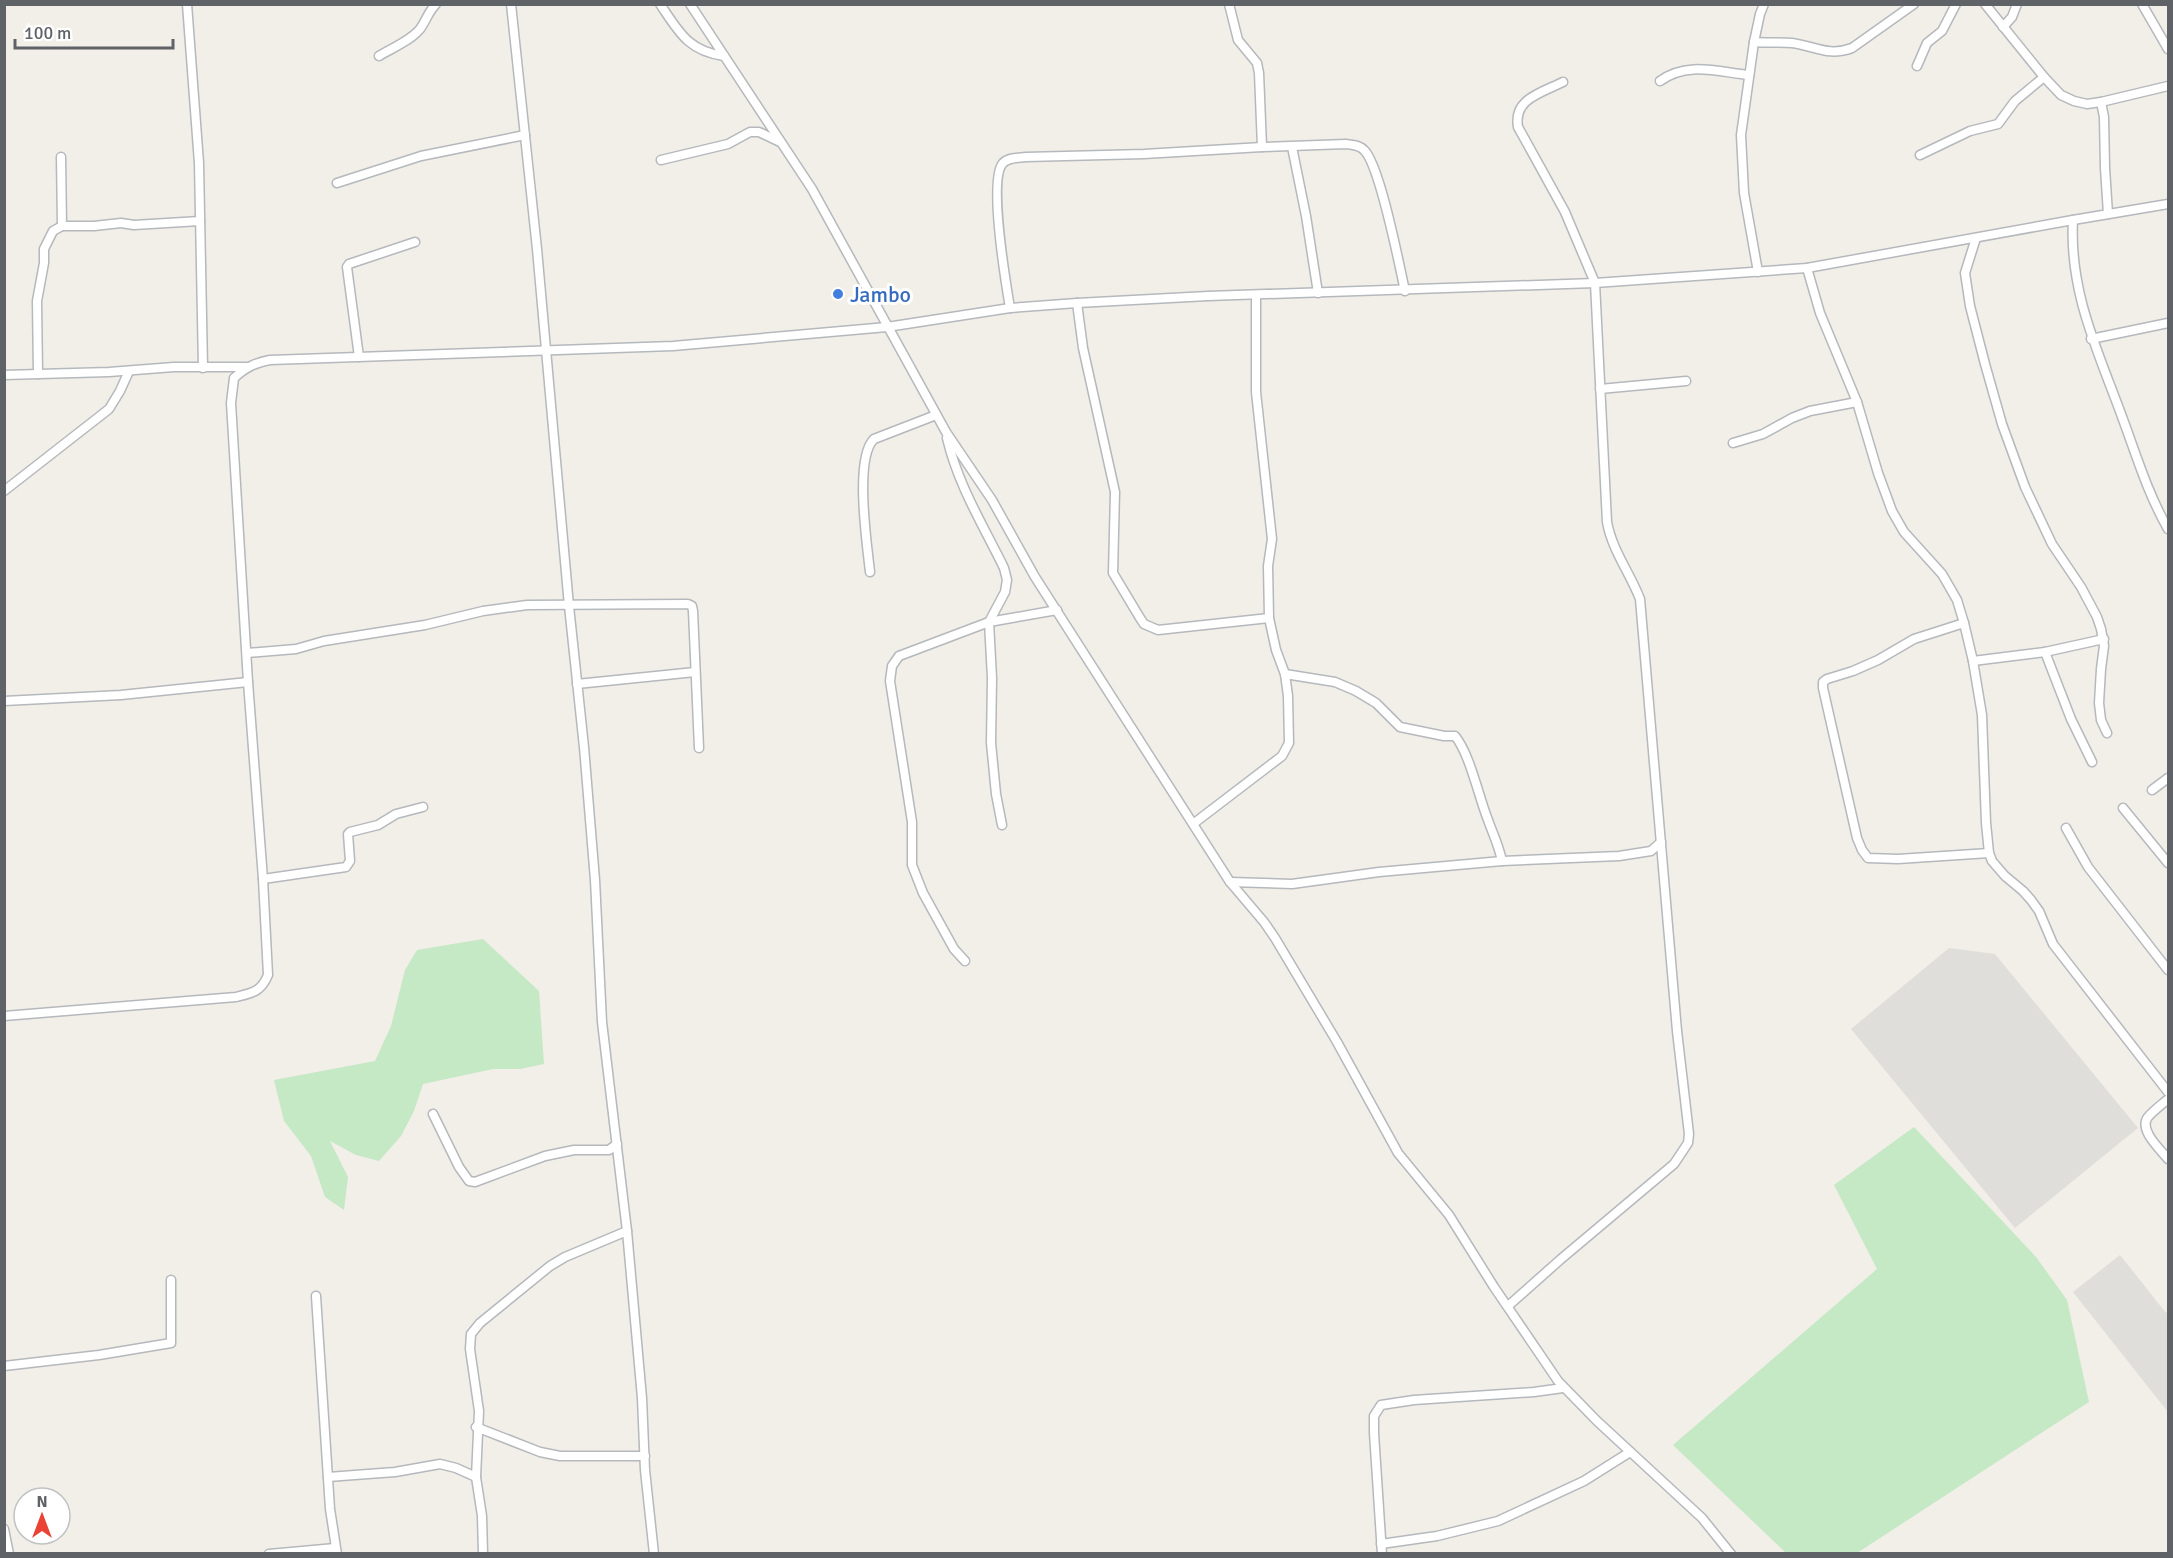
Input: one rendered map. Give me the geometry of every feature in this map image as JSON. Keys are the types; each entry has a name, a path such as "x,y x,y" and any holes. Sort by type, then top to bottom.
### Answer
{"street":[{"path":"187,4 199,163 203,368"},
{"path":"512,4 595,880 602,1022 627,1231 654,1554"},
{"path":"660,4 680,34 691,45 712,54 724,56"},
{"path":"690,4 812,189 936,415 992,500 1035,577 1230,882 1275,938 1337,1042 1398,1153 1449,1215 1535,1350 1563,1388 1702,1518 1728,1552"},
{"path":"1229,4 1238,40 1257,63 1262,147"},
{"path":"1758,272 1744,193 1741,151 1742,120 1754,42 1764,4"},
{"path":"1754,42 1790,43 1830,53 1841,52 1852,48 1914,4"},
{"path":"1917,66 1924,48 1930,39 1942,31 1956,4"},
{"path":"1985,4 2044,77 2061,95 2074,101 2087,104 2101,102 2169,86"},
{"path":"2003,27 2012,17 2017,4"},
{"path":"2142,4 2169,49"},
{"path":"379,56 410,38 420,29 432,6"},
{"path":"1660,81 1677,71 1689,69 1749,75"},
{"path":"1920,154 1970,131 1998,124 2015,101 2044,77"},
{"path":"1508,1306 1674,1164 1688,1143 1688,1119 1677,1031 1640,599 1626,567 1615,550 1607,522 1594,283 1565,212 1518,127 1519,108 1563,82"},
{"path":"2101,102 2104,117 2108,214"},
{"path":"661,160 728,144 750,132 768,135 783,144"},
{"path":"337,183 421,156 525,135"},
{"path":"1010,308 1000,239 998,192 1000,169 1010,159 1026,157 1346,144 1359,146 1370,157 1379,182 1405,291"},
{"path":"1292,147 1318,292"},
{"path":"61,157 62,226"},
{"path":"4,375 129,371 174,367 246,367 270,360 673,346 887,327 1010,308 1077,303 1594,283 1758,272 1807,268 2073,219 2169,204"},
{"path":"2073,219 2072,243 2078,291 2091,339 2124,422 2144,481 2169,529"},
{"path":"38,374 36,301 44,262 44,249 53,231 62,226 200,221"},
{"path":"1976,238 1966,265 1966,284 1973,315 2002,424 2025,488 2052,544 2094,610 2104,639 2099,703 2107,733"},
{"path":"359,357 347,267 349,264 416,242"},
{"path":"1807,268 1820,313 1857,402 1892,511 1904,532 1942,574 1957,600 1974,661 1982,715 1989,853 1997,868 2031,900 2039,911 2053,944 2168,1097 2148,1117 2145,1124 2148,1135 2169,1160"},
{"path":"1193,824 1258,775 1286,750 1289,743 1290,727 1285,674 1276,650 1269,618 1268,575 1272,539 1257,392 1256,296"},
{"path":"1077,303 1083,348 1115,492 1113,573 1140,618 1144,624 1158,630 1269,618"},
{"path":"2091,339 2169,323"},
{"path":"4,1016 214,999 254,993 264,986 268,975 263,879 231,403 234,378 246,367"},
{"path":"4,491 109,409 129,371"},
{"path":"1600,389 1686,381"},
{"path":"1733,443 1763,434 1810,411 1857,402"},
{"path":"870,572 863,476 870,444 874,439 936,415"},
{"path":"946,432 953,462 965,492 1004,568 1007,580 1005,592 990,622 991,743 1002,825"},
{"path":"247,652 296,649 324,641 425,625 483,611 527,605 688,604 692,606 693,611 699,748"},
{"path":"965,961 954,949 923,893 912,865 912,822 890,681 892,666 899,656 990,622 1057,610"},
{"path":"1964,623 1914,639 1878,660 1827,679 1823,682 1823,688 1857,838 1868,858 1898,859 1989,853"},
{"path":"1974,661 2045,651 2104,639"},
{"path":"2045,651 2071,719 2092,762"},
{"path":"577,684 695,672"},
{"path":"1285,674 1335,682 1356,691 1376,703 1400,727 1455,736 1479,790 1488,821 1500,848 1502,861"},
{"path":"4,701 122,695 248,682"},
{"path":"2152,790 2169,778"},
{"path":"263,879 346,867 350,861 348,834 350,832 378,825 396,813 423,807"},
{"path":"2122,808 2169,863"},
{"path":"2067,828 2088,867 2169,970"},
{"path":"1230,882 1292,884 1379,872 1502,861 1641,854 1651,851 1661,842"},
{"path":"433,1114 459,1167 469,1181 475,1182 545,1156 574,1150 609,1150 617,1144"},
{"path":"483,1554 482,1516 476,1477 478,1411 470,1349 471,1334 474,1328 550,1266 581,1249 627,1231"},
{"path":"4,1366 99,1355 171,1343 171,1280"},
{"path":"269,1554 336,1551 327,1477 316,1296"},
{"path":"1382,1554 1374,1433 1374,1416 1381,1405 1414,1400 1563,1388"},
{"path":"476,1427 540,1452 560,1456 645,1456"},
{"path":"1381,1544 1437,1536 1497,1521 1584,1481 1630,1452"},
{"path":"327,1477 395,1472 440,1464 476,1477"},
{"path":"4,1529 9,1554"}],"shaded area":[{"path":"1949,948 1995,954 2138,1128 2015,1228 1851,1029"},
{"path":"2120,1255 2166,1313 2168,1311 2168,1412 2073,1292"}],"green space":[{"path":"483,939 539,991 544,1064 520,1069 493,1069 423,1084 414,1111 401,1136 379,1161 356,1155 330,1141 348,1177 344,1210 325,1197 311,1156 284,1121 274,1080 375,1061 391,1026 405,970 417,950"},
{"path":"1914,1127 2036,1257 2067,1300 2089,1402 1857,1553 1786,1553 1673,1445 1877,1269 1834,1185"}],"place":[{"name":"Jambo","path":"838,294"}]}
